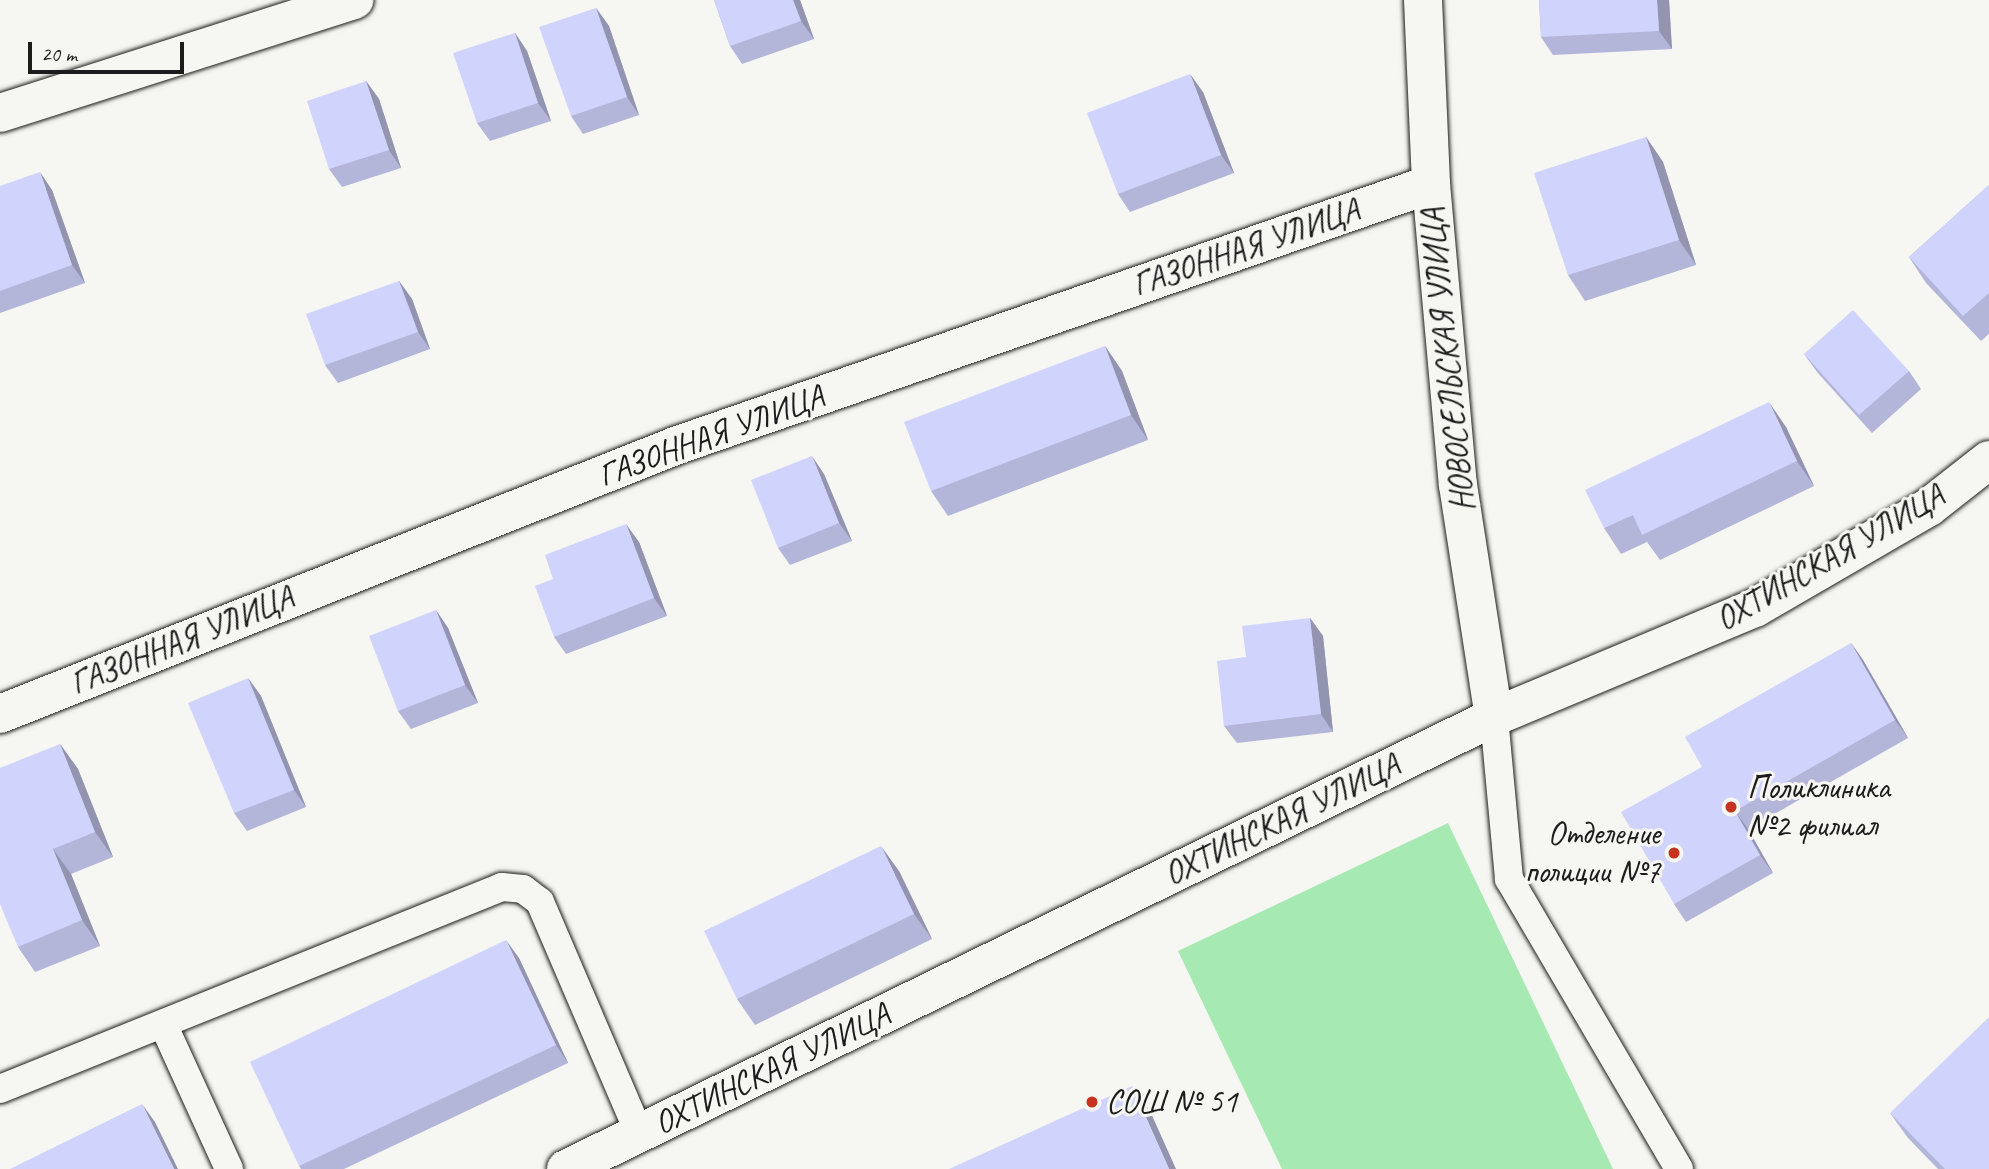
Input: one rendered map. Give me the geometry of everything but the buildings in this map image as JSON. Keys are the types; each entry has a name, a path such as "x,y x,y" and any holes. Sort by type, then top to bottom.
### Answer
{"street":[{"path":"0,113 354,0"},
{"name":"НОВОСЕЛЬСКАЯ УЛИЦА","path":"1423,0 1431,184 1458,485 1494,717"},
{"name":"ГАЗОННАЯ УЛИЦА","path":"0,714 676,446 1431,184"},
{"name":"ОХТИНСКАЯ УЛИЦА","path":"566,1169 1494,717 1755,608 1929,506 1989,460"}],"lane":[{"path":"1494,717 1509,879 1679,1169"},
{"path":"0,1089 502,887 523,889 540,902 639,1133"},
{"path":"163,1024 229,1169"}],"green space":[{"path":"1448,823 1613,1169 1282,1169 1178,951"}],"place":[{"name":"Поликлиника №2 филиал","path":"1731,807"},
{"name":"Отделение полиции №7","path":"1674,853"},
{"name":"СОШ № 51","path":"1092,1102"}]}
